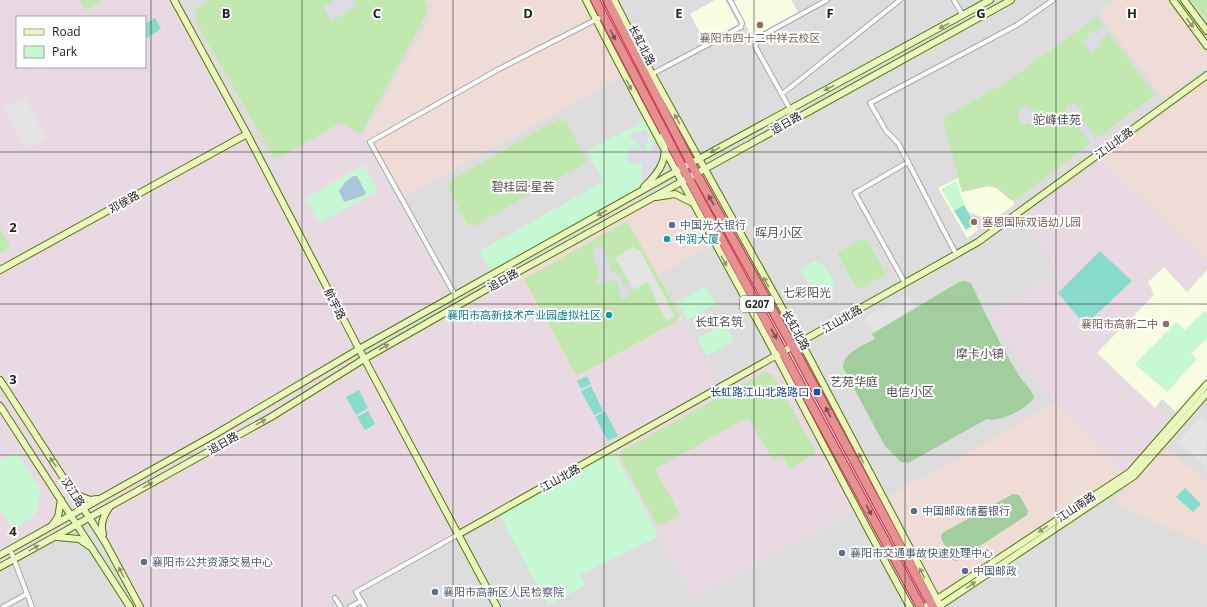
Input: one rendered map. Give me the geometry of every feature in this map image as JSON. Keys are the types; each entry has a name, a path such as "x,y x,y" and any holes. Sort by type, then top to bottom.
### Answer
{"highway":[{"name":"长虹北路","path":"595,0 600,17 660,125 679,170 692,175 793,347 935,605"},
{"name":"长虹北路","path":"607,0 691,164 692,175 708,213 780,355 921,607"}],"street":[{"name":"航宇路","path":"174,0 247,134 364,359 498,607"},
{"path":"586,0 600,17 666,153 679,170 680,181 780,355 865,528 910,607"},
{"path":"614,0 652,74 801,342 935,605"},
{"path":"652,74 741,27 742,23 730,0"},
{"path":"790,109 755,46 755,42 758,38 827,0"},
{"path":"782,94 900,0"},
{"path":"954,0 963,16"},
{"name":"追日路","path":"0,555 214,435 359,349 455,295 679,170 990,0"},
{"name":"追日路","path":"0,567 271,417 364,359 680,181 1011,0"},
{"path":"956,254 898,143 886,131 870,103 1017,25 1053,0"},
{"path":"1173,0 1207,46"},
{"path":"1184,0 1207,30"},
{"path":"455,295 370,142 499,69 600,17"},
{"name":"江山北路","path":"459,534 780,355 978,242 1207,75"},
{"path":"634,195 655,176 662,165 666,153 666,146 660,125"},
{"name":"邓侯路","path":"0,270 247,134"},
{"path":"905,283 855,193 908,162"},
{"path":"642,203 663,195 675,194 708,213"},
{"name":"汉江路","path":"0,380 105,542 140,607"},
{"name":"江山南路","path":"935,605 1130,472 1207,384"},
{"name":"江山南路","path":"935,605 1134,476 1207,393"},
{"name":"汉江路","path":"0,406 130,607"},
{"path":"73,492 82,498 90,500 102,498"},
{"path":"50,527 58,518 61,500"},
{"path":"105,542 102,525 104,515 110,507"},
{"path":"365,607 356,592 459,534"},
{"path":"55,537 79,539 92,547"},
{"path":"10,549 32,607"},
{"path":"3,607 27,594"},
{"path":"336,598 341,607"},
{"path":"350,607 361,601"}],"shaded area":[{"path":"0,0 1207,0 1207,607 0,607"},
{"path":"0,0 174,0 364,359 517,272 577,379 683,319 721,388 459,534 323,607 142,607 89,518 0,567"},
{"path":"335,0 353,0 357,6 331,21 323,7"},
{"path":"427,0 582,0 622,77 401,198 370,142 362,137 432,13"},
{"path":"715,0 725,0 738,24 705,42 690,14"},
{"name":"襄阳市四十二中祥云校区","path":"737,0 791,0 798,12 752,37 734,2"},
{"path":"1115,0 1167,0 1207,53 1207,67 1164,98 1098,13"},
{"path":"155,18 161,29 146,38 146,23"},
{"path":"1103,25 1109,33 1100,40 1102,44 1091,53 1082,41 1088,37 1089,34 1087,32 1089,30 1092,33"},
{"path":"1207,80 1207,261 1103,160"},
{"path":"24,97 46,138 26,149 4,108"},
{"path":"1074,103 1082,109 1081,118 1096,138 1101,135 1110,146 1092,159 1084,148 1090,143 1075,122 1068,121 1064,116 1066,106"},
{"path":"1027,105 1031,111 1036,109 1037,114 1034,121 1027,124 1019,123 1019,110"},
{"path":"342,124 357,134 365,144 449,293 361,344 270,165"},
{"path":"642,130 645,130 650,137 645,145 647,151 650,151 653,144 659,140 666,153 662,165 645,185 642,180 642,165 626,162 631,148 641,150 639,143 630,138 630,134 636,134"},
{"path":"1103,160 1207,261 1207,270 1187,292 1164,267 1154,295 1097,353 1172,422 1123,475 1032,378 991,313 1057,276 1025,216"},
{"path":"353,176 357,176 366,193 363,196 344,202 339,191 345,182"},
{"name":"塞恩国际双语幼儿园","path":"958,178 962,192 988,186 997,188 1009,199 1014,200 1014,205 967,238 938,188"},
{"path":"680,181 715,244 659,275 683,319 577,379 517,272"},
{"path":"964,205 975,224 966,230 954,211"},
{"path":"967,211 981,217 981,235 975,224"},
{"path":"602,245 611,271 621,276 623,287 630,283 633,288 627,292 629,296 622,300 616,279 596,285 596,281 600,275 592,251"},
{"path":"632,247 640,251 675,316 667,321 657,303 648,281 634,290 615,258"},
{"path":"1100,251 1132,281 1085,325 1058,293"},
{"name":"襄阳市高新二中","path":"1164,267 1187,292 1207,270 1207,382 1179,415 1162,399 1155,408 1097,353 1154,295 1148,282"},
{"path":"907,294 915,308 873,332 865,318"},
{"path":"775,362 854,511 694,599 613,452"},
{"path":"587,376 591,384 581,389 577,381"},
{"path":"591,386 603,411 594,415 581,391"},
{"path":"359,390 368,408 356,415 346,397"},
{"path":"1055,402 1123,475 940,597 932,584 931,577 889,496 993,439"},
{"path":"368,411 375,424 365,430 357,417"},
{"path":"605,411 618,436 608,441 595,417"},
{"path":"1200,417 1207,423 1206,467 1178,443"},
{"path":"1165,447 1207,481 1207,546 1113,502"},
{"path":"1185,488 1201,504 1193,512 1176,497"}],"green space":[{"path":"80,0 104,0 86,10"},
{"path":"210,0 424,0 427,12 362,132 360,133 341,122 280,157 274,158 195,20 196,8"},
{"path":"1190,0 1207,0 1207,20"},
{"path":"1097,17 1153,93 1153,96 1017,199 1012,201 997,188 988,186 962,192 943,118 1002,85"},
{"path":"559,119 567,122 587,162 476,225 473,226 467,223 450,192 448,184 453,179"},
{"path":"648,119 666,153 662,165 634,195 492,274 480,251 604,181 587,151"},
{"path":"364,165 378,191 319,223 305,198"},
{"path":"956,181 964,205 954,211 941,189"},
{"path":"627,221 679,313 679,317 677,321 579,375 576,375 524,279"},
{"path":"0,229 10,247 0,253"},
{"path":"865,237 886,274 858,290 837,253"},
{"path":"814,261 825,265 836,285 816,296 801,269"},
{"path":"965,281 971,283 1006,354 1034,397 1027,406 1013,414 998,419 987,419 908,463 901,462 885,446 843,368 844,362 854,350 875,339 872,334 959,282"},
{"path":"706,287 716,304 687,320 677,302"},
{"path":"1204,311 1207,313 1207,338 1191,354 1197,359 1167,392 1135,364 1176,322 1185,330"},
{"path":"725,323 734,341 707,356 697,339"},
{"path":"764,372 773,375 815,450 815,454 790,469 782,455 773,460 748,417 655,469 679,512 678,516 662,525 656,523 620,458 620,452"},
{"path":"612,449 659,536 580,575 585,586 548,605 498,512"},
{"path":"17,452 40,489 38,505 34,515 26,522 12,530 0,508 0,461"},
{"path":"1013,494 1019,495 1028,510 1027,515 957,561 952,560 941,538 942,533"}],"place":[{"name":"襄阳市四十二中祥云校区","path":"760,25"},
{"name":"塞恩国际双语幼儿园","path":"974,222"},
{"name":"中国光大银行","path":"672,225"},
{"name":"中润大厦","path":"667,239"},
{"name":"襄阳市高新技术产业园虚拟社区","path":"609,315"},
{"name":"襄阳市高新二中","path":"1166,324"},
{"name":"长虹路江山北路路口","path":"817,392"},
{"name":"中国邮政储蓄银行","path":"914,511"},
{"name":"襄阳市交通事故快速处理中心","path":"842,553"},
{"name":"襄阳市公共资源交易中心","path":"144,562"},
{"name":"中国邮政","path":"965,571"},
{"name":"襄阳市高新区人民检察院","path":"435,592"}],"district":[{"name":"驼峰佳苑","path":"1057,120"},
{"name":"碧桂园·星荟","path":"523,187"},
{"name":"晖月小区","path":"779,233"},
{"name":"七彩阳光","path":"807,293"},
{"name":"长虹名筑","path":"719,322"},
{"name":"摩卡小镇","path":"980,354"},
{"name":"艺苑华庭","path":"854,382"},
{"name":"电信小区","path":"910,392"}]}
